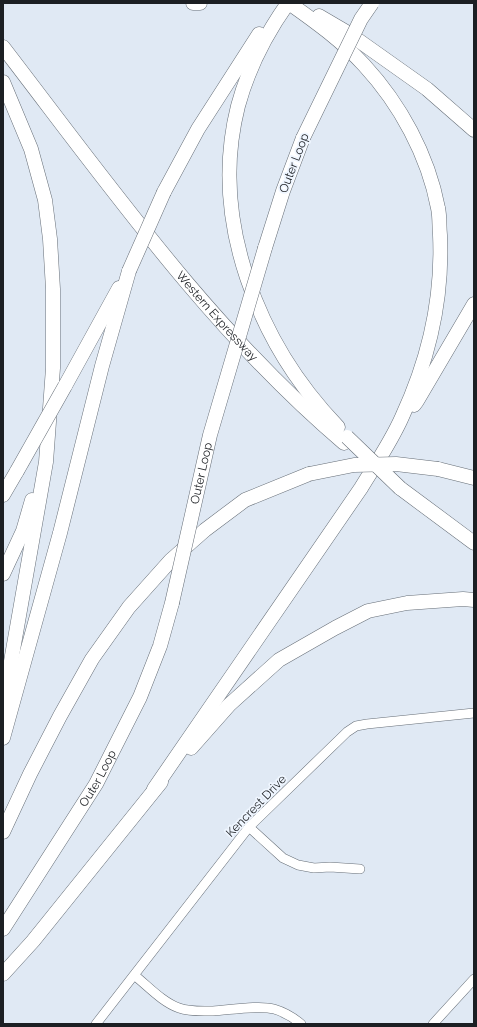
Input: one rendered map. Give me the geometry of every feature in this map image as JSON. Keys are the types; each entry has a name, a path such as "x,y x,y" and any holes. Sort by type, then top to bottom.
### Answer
{"highway":[{"path":"194,3 200,3"},
{"path":"283,3 261,31 248,61 231,145 230,184 233,225 245,271 270,333 302,385 346,440"},
{"path":"3,495 129,271 164,192 198,129 268,35 289,3 426,90 474,130"},
{"path":"154,789 361,488 402,418 428,346 439,298 441,249 438,209 426,163 403,115 344,37 298,3"},
{"name":"Outer Loop","path":"3,929 96,784 140,697 160,646 172,603 210,435 283,191 303,138 361,19 372,3"},
{"name":"Western Expressway","path":"3,47 142,227 193,289 250,353 308,411 346,440 400,488 474,543"},
{"path":"3,82 31,149 45,200 50,239 53,289 53,368 48,446 3,708"},
{"path":"3,738 60,533 98,381 129,271"},
{"path":"402,418 417,401 474,304"},
{"path":"3,574 23,531 48,446"},
{"path":"3,832 30,774 67,703 92,659 129,607 171,560 205,530 239,504 245,500 308,474 354,465 396,464 438,469 474,478"},
{"path":"3,974 154,789 229,705 279,660 335,628 368,612 408,603 463,599 474,600"}],"street":[{"name":"Kencrest Drive","path":"96,1024 249,827 347,732 356,726 366,724 474,712"},
{"path":"249,827 284,858 298,865 314,868 330,867 360,870"},
{"path":"134,975 168,1002 179,1008 190,1011 259,1008 274,1009 287,1014 301,1024"},
{"path":"433,1024 474,979"}]}
